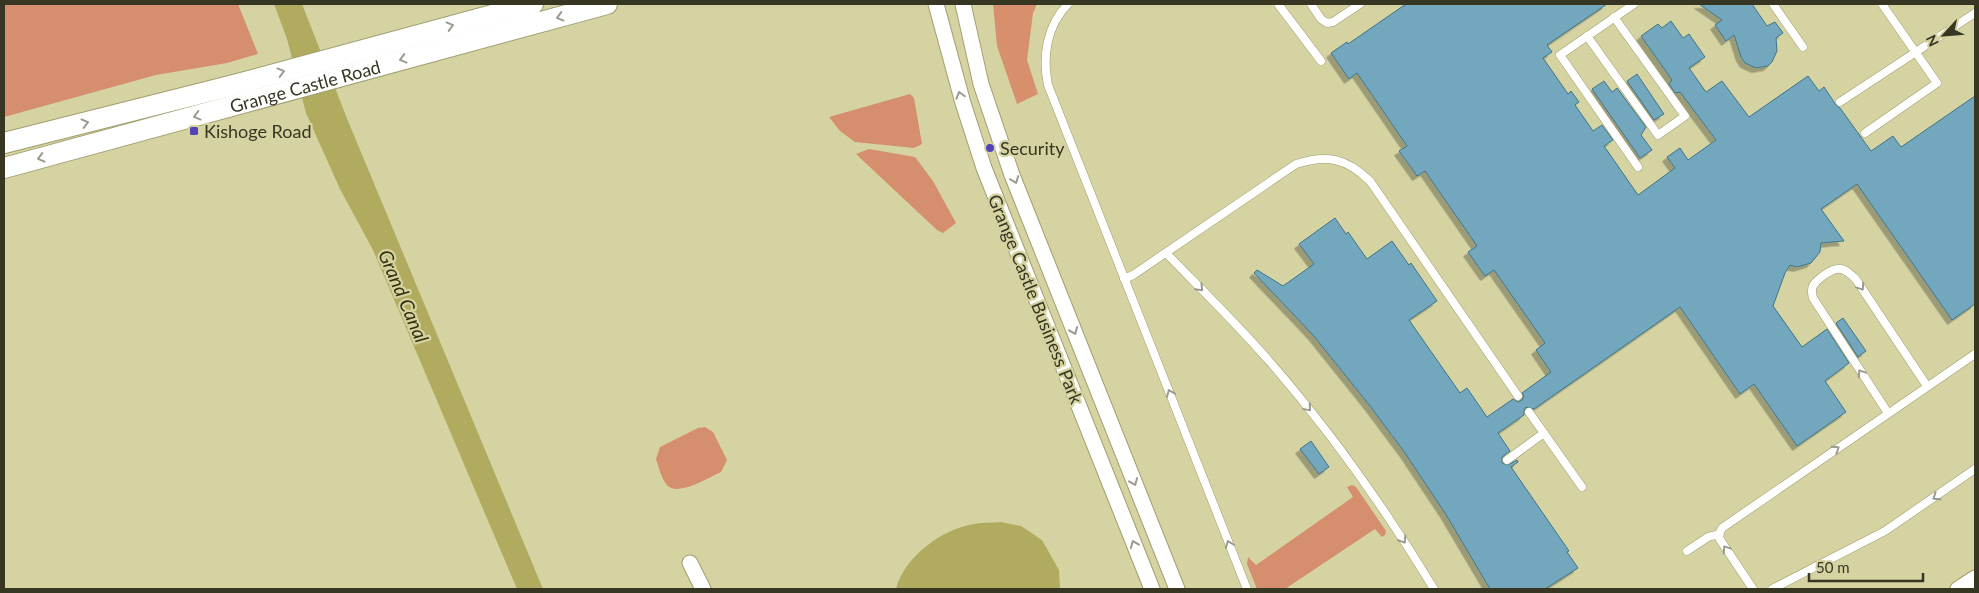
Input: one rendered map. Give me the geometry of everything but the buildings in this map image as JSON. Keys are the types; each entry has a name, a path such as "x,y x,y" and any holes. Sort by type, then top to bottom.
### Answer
{"main road":[{"name":"Grange Castle Road","path":"4,143 234,85 533,4"},
{"name":"Grange Castle Road","path":"4,168 606,4"}],"street":[{"name":"Grange Castle Business Park","path":"936,4 963,103 984,168 1152,589"},
{"name":"Grange Castle Business Park","path":"963,4 981,84 1012,175 1177,589"},
{"path":"690,562 703,589"},
{"path":"1958,589 1975,578"}],"lane":[{"path":"1068,4 1056,20 1046,50 1048,85 1247,589"},
{"path":"1278,4 1321,61"},
{"path":"1311,4 1321,19 1327,23 1333,22 1360,4"},
{"path":"1634,4 1560,55 1638,167"},
{"path":"1773,4 1803,47"},
{"path":"1865,133 1937,83 1882,4"},
{"path":"1840,102 1975,12"},
{"path":"1587,36 1658,135 1685,116 1614,17"},
{"path":"1124,279 1166,253 1296,164 1321,158 1334,159 1346,163 1370,181 1518,396"},
{"path":"1166,253 1269,362 1314,416 1396,529 1434,589"},
{"path":"1888,413 1812,298 1814,284 1833,270 1840,269 1848,272 1855,278 1926,386"},
{"path":"1753,589 1719,538 1722,528 1975,354"},
{"path":"1529,412 1582,487"},
{"path":"1507,460 1544,433"},
{"path":"1772,589 1885,531 1975,469"},
{"path":"1687,551 1708,537 1719,534"}],"shaded area":[{"path":"4,4 238,4 258,54 227,63 156,75 4,117"},
{"path":"993,4 1037,4 1033,13 1027,60 1038,94 1017,104 997,46"},
{"path":"910,94 914,98 922,144 914,148 855,142 840,131 829,117"},
{"path":"869,149 915,157 933,181 956,223 943,233 937,230 856,154"},
{"path":"705,427 713,432 727,460 721,472 685,488 672,488 663,479 656,459 660,447 698,428"},
{"path":"1352,485 1356,487 1386,531 1385,535 1382,537 1375,529 1285,589 1257,589 1247,564 1248,557 1256,565 1353,497 1347,487"}],"water":[{"name":"Grand Canal","path":"274,4 302,4 348,121 543,589 517,589 373,250 340,189 306,113 287,39"},
{"path":"1001,522 1021,526 1042,540 1059,570 1060,589 896,589 900,577 907,566 926,546 937,538 962,527 977,523"}],"place":[{"name":"Kishoge Road","path":"194,131"},
{"name":"Security","path":"990,148"}]}
